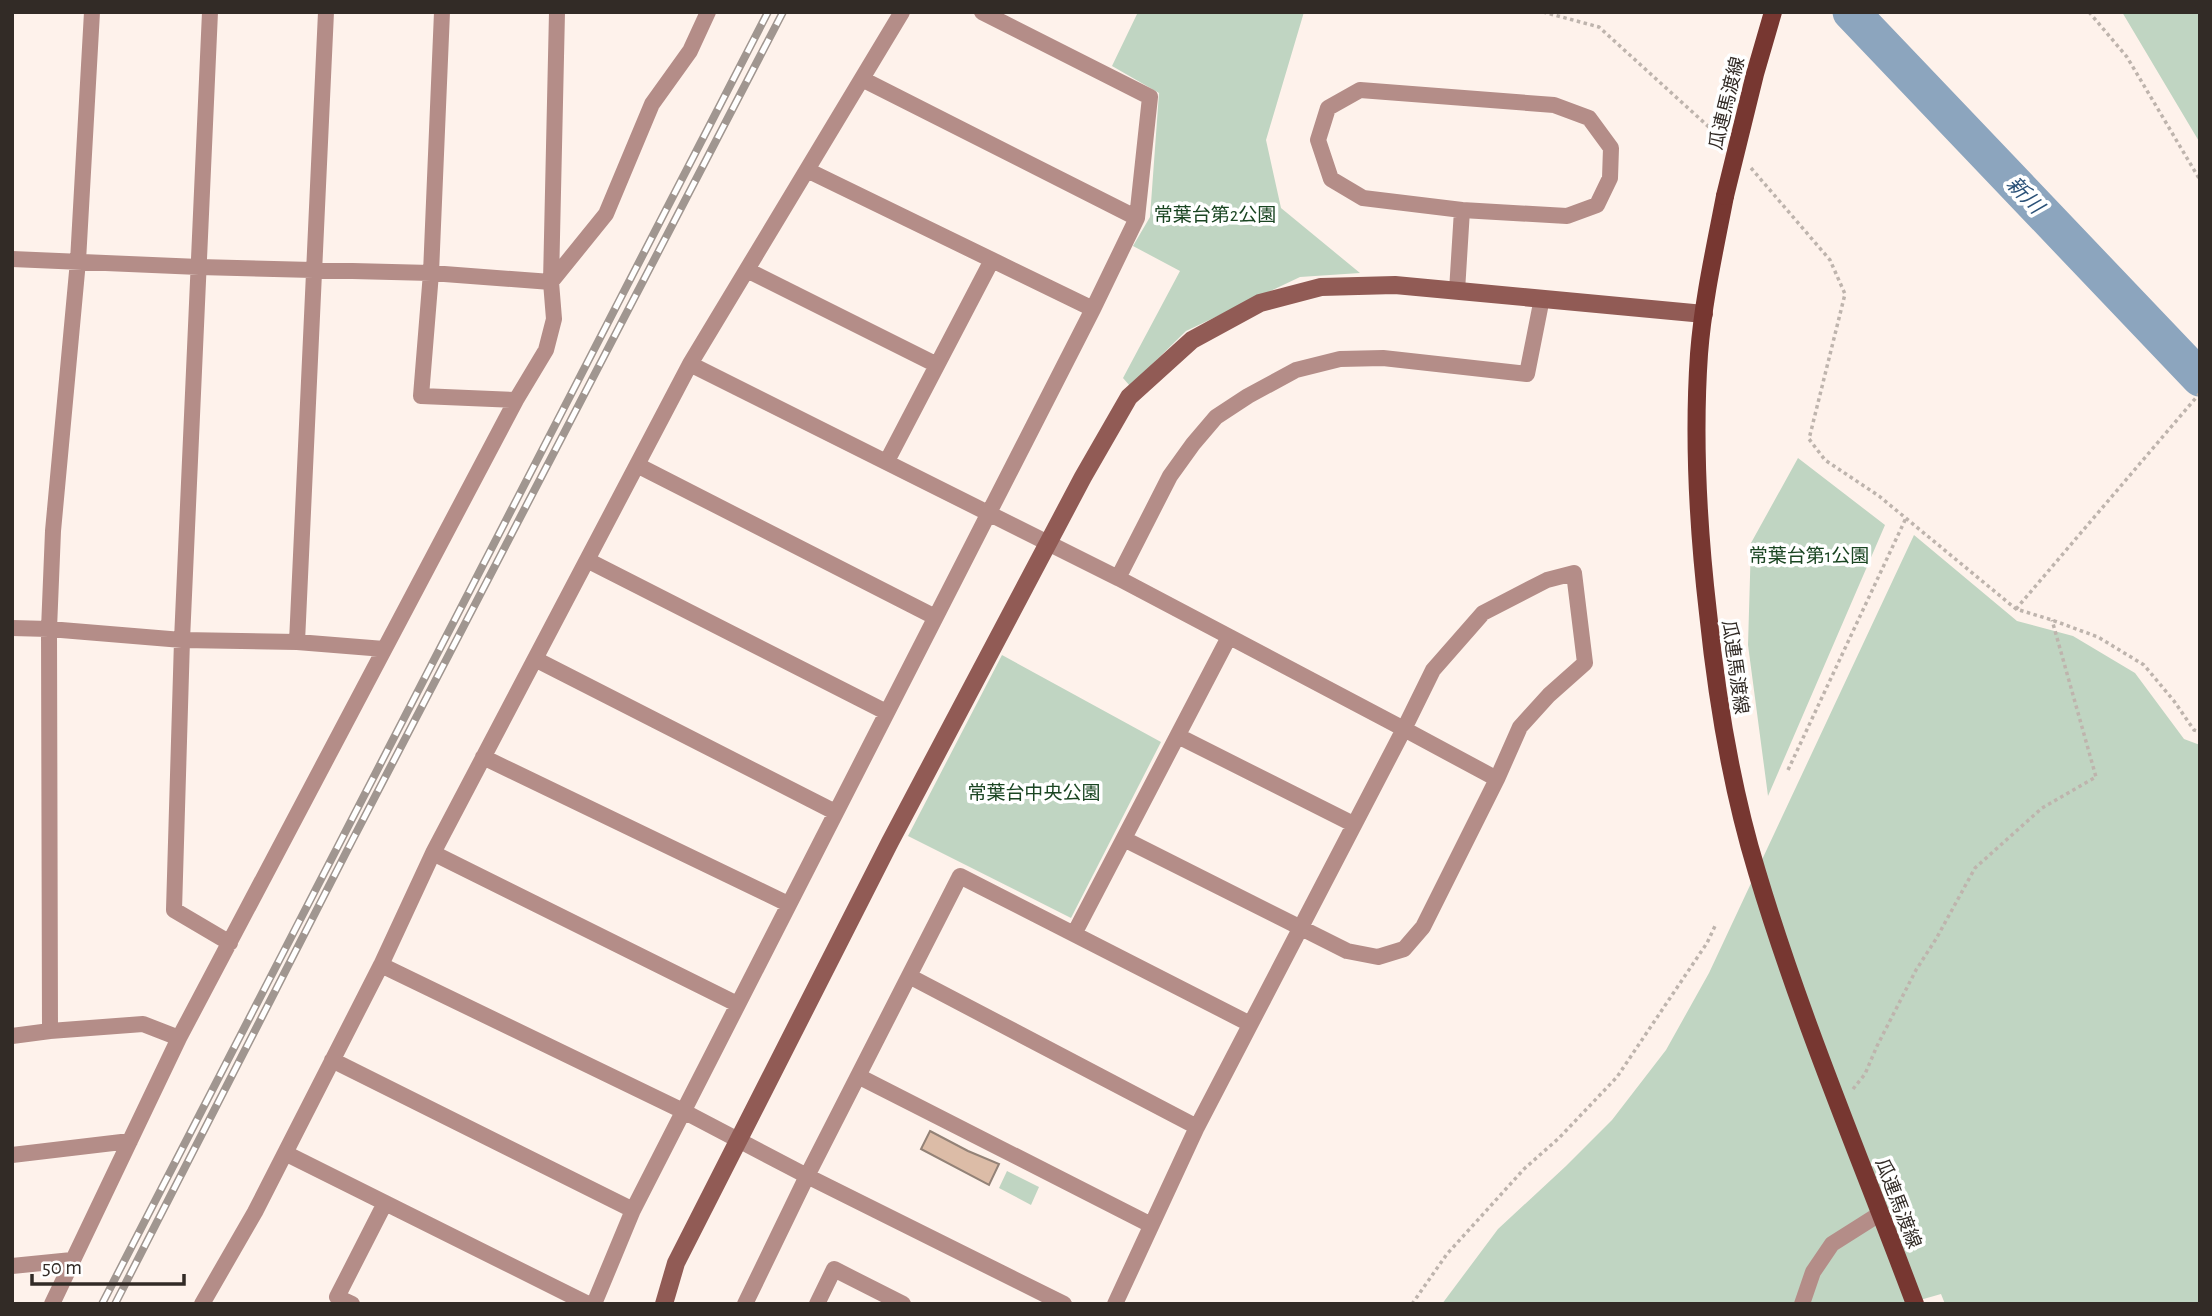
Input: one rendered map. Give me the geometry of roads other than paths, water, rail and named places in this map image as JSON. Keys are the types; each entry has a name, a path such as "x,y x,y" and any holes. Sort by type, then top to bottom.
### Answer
{"main road":[{"name":"瓜連馬渡線","path":"1773,12 1725,196 1699,352 1695,440 1704,584 1716,684 1731,769 1756,869 1784,957 1915,1304"}],"street":[{"path":"50,1031 49,629 53,531 78,261 93,12"},
{"path":"209,12 182,640 174,910 230,943"},
{"path":"297,642 326,12"},
{"path":"442,12 431,273 421,396 516,400"},
{"path":"51,1304 179,1038 516,400 546,350 554,319 551,282 557,12"},
{"path":"551,282 606,214 652,104 690,51 708,12"},
{"path":"202,1304 255,1212 381,964 433,853 690,364 902,12"},
{"path":"594,1304 633,1210 682,1111 1093,309 1137,218 1150,97 982,12"},
{"path":"862,79 1137,218"},
{"path":"1360,90 1554,105 1589,118 1611,148 1610,178 1597,205 1567,216 1462,210 1363,198 1331,179 1318,140 1328,108 1360,90"},
{"path":"807,170 1093,309"},
{"path":"1457,291 1462,210"},
{"path":"12,259 431,273 551,282"},
{"path":"887,461 992,260"},
{"path":"747,270 937,365"},
{"path":"664,1304 676,1263 890,842 1083,477 1129,397 1192,340 1260,303 1321,287 1395,285 1704,314"},
{"path":"1118,578 1170,476 1216,417 1296,370 1340,359 1383,358 1527,374 1542,298"},
{"path":"690,364 1118,578 1497,779"},
{"path":"637,465 935,617"},
{"path":"587,560 886,712"},
{"path":"1115,1304 1197,1127 1301,927 1353,824 1404,729 1433,670 1483,613 1547,580 1574,573 1585,663 1549,695 1520,727 1423,927 1404,949 1378,957 1347,951 1301,927 1124,839"},
{"path":"12,628 182,640 297,642 384,649"},
{"path":"1074,934 1229,637"},
{"path":"535,659 835,812"},
{"path":"1178,736 1353,824"},
{"path":"483,757 789,904"},
{"path":"433,853 737,1004"},
{"path":"745,1304 960,876 1250,1024"},
{"path":"381,964 682,1111 1064,1304"},
{"path":"909,976 1197,1127"},
{"path":"12,1036 143,1024 179,1038"},
{"path":"332,1059 633,1210"},
{"path":"858,1076 1151,1225"},
{"path":"12,1155 130,1141"},
{"path":"285,1153 588,1304"},
{"path":"352,1304 337,1297 385,1203"},
{"path":"1802,1304 1813,1272 1832,1244 1881,1213"},
{"path":"12,1266 72,1260"},
{"path":"817,1304 834,1269 903,1304"}],"waterway":[{"name":"新川","path":"1851,12 2200,378"}],"railway":[{"path":"102,1304 768,12"},
{"path":"115,1304 353,839 783,12"}],"park label":[{"name":"常葉台第2公園","path":"1215,214"},
{"name":"常葉台第1公園","path":"1809,555"},
{"name":"常葉台中央公園","path":"1034,792"}]}
